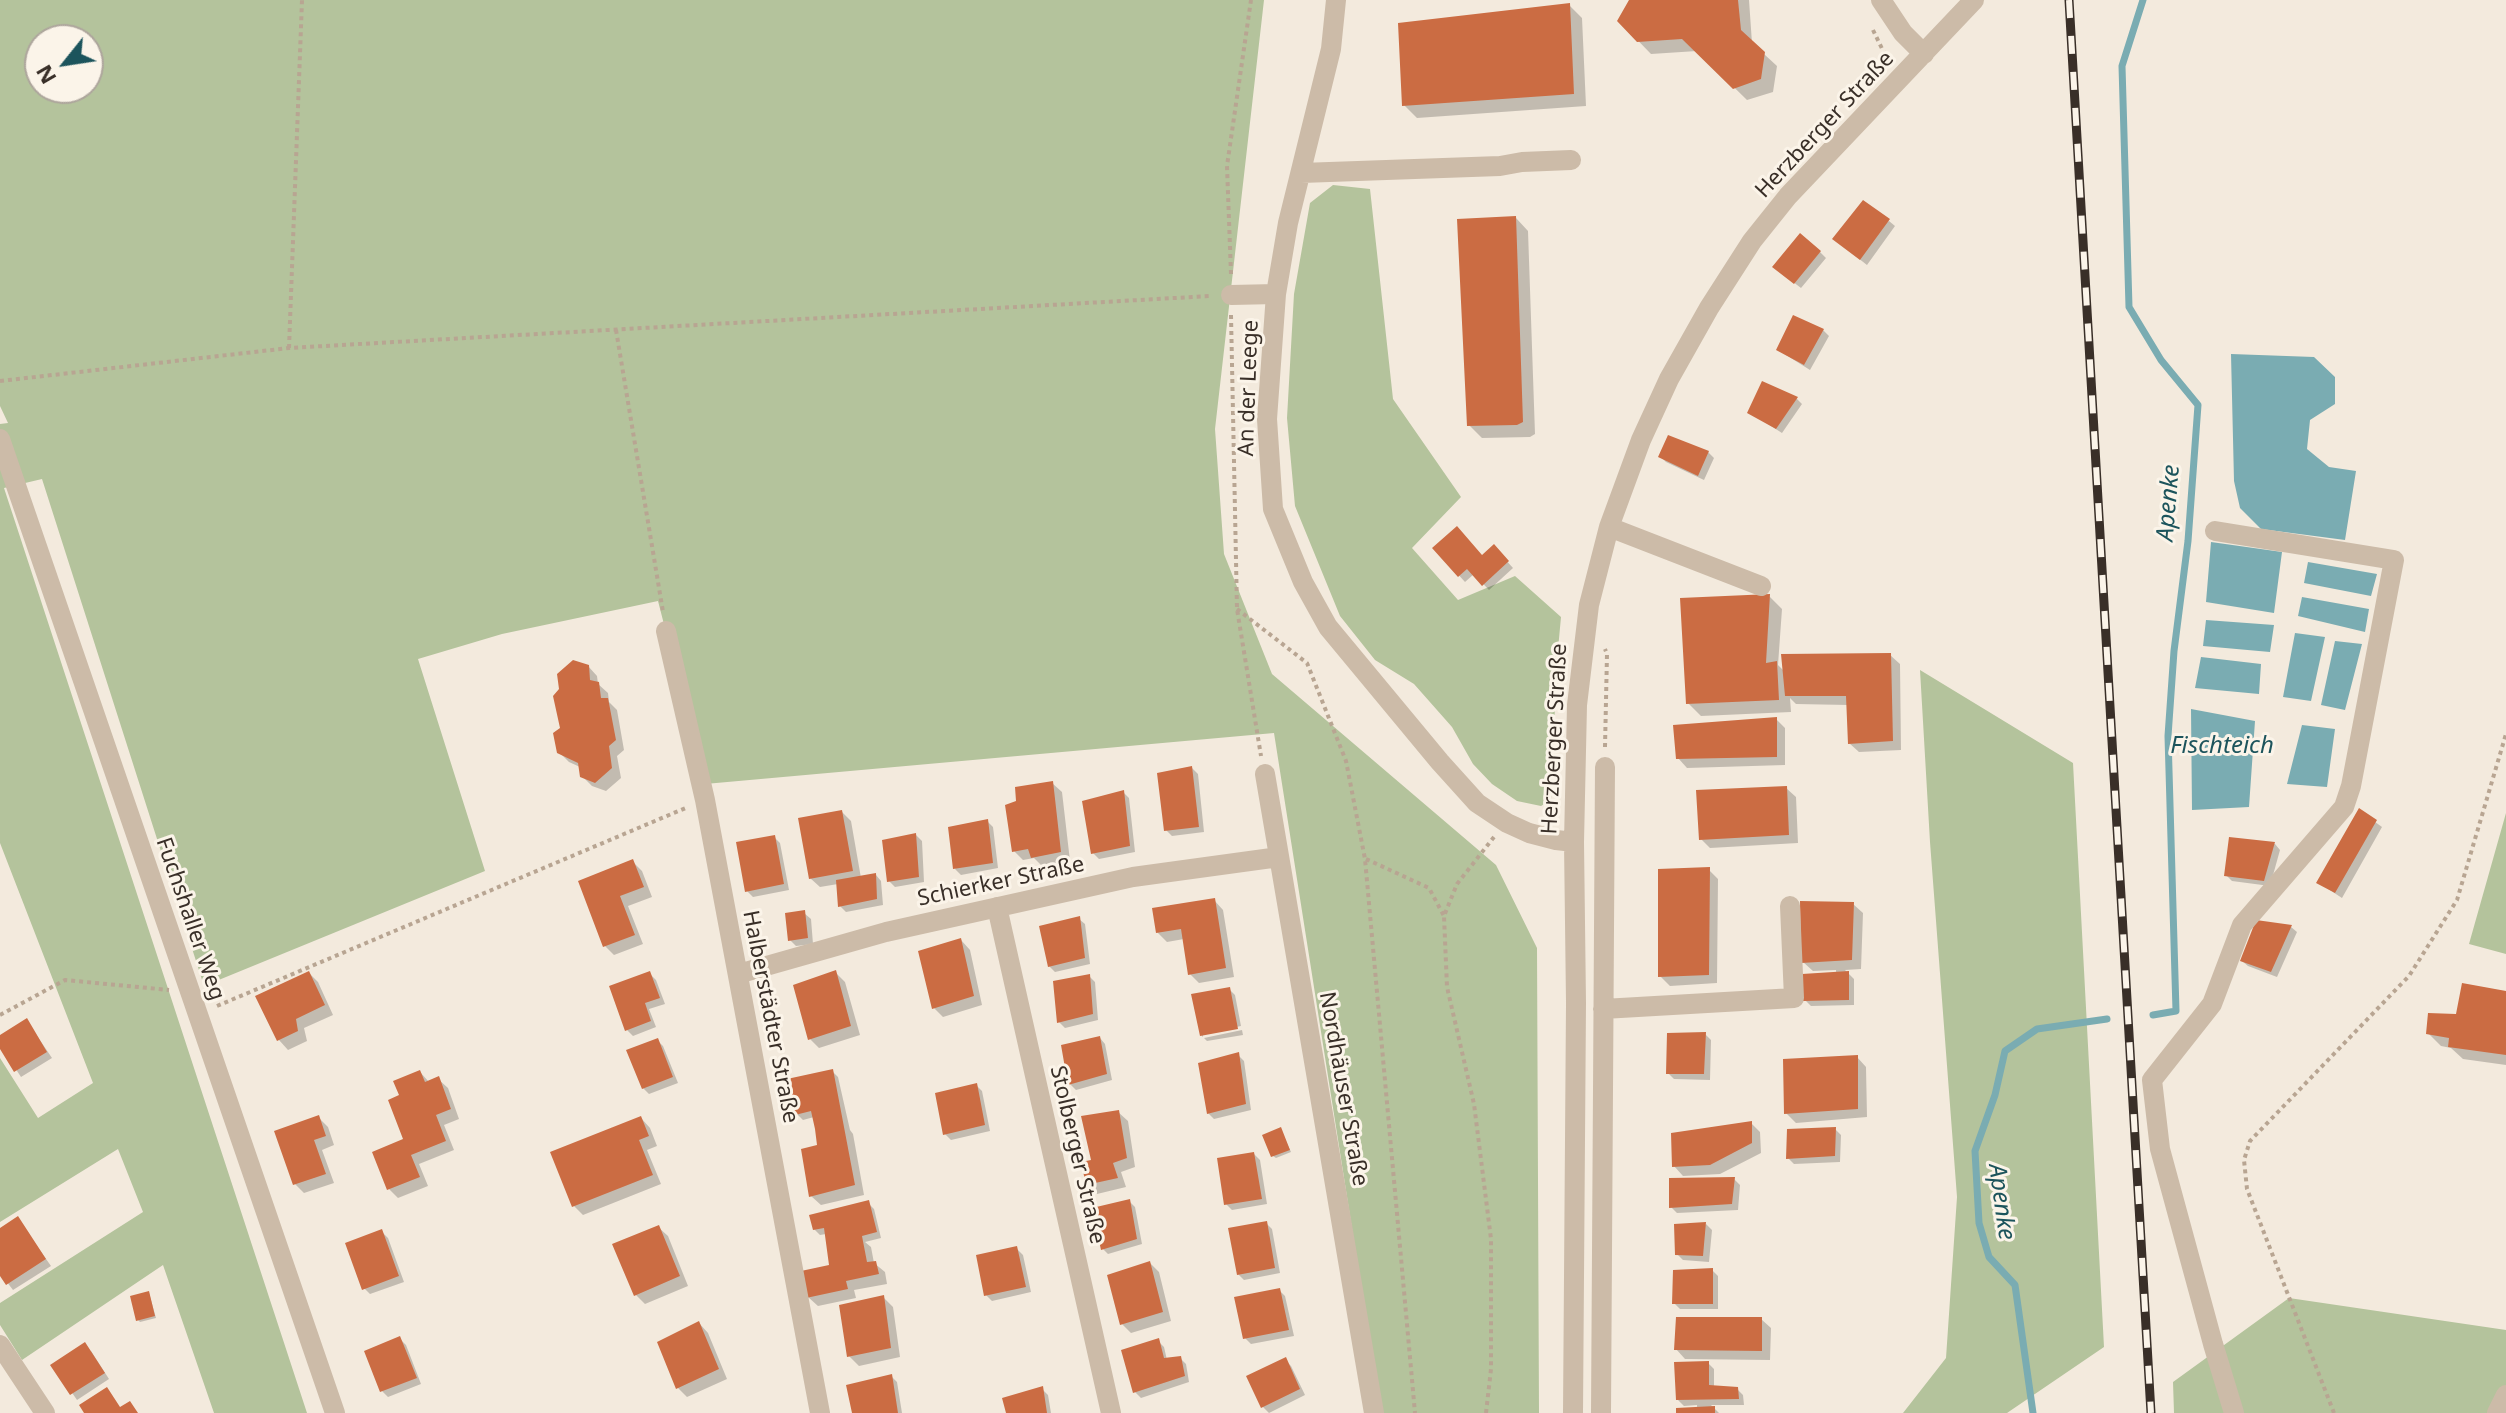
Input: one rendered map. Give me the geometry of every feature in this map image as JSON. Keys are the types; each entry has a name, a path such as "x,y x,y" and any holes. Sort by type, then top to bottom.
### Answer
{"street":[{"name":"An der Leege","path":"1336,0 1331,49 1288,223 1276,294 1267,419 1273,509 1303,582 1328,627 1477,803 1529,833 1574,842"},
{"path":"1881,0 1918,49"},
{"name":"Herzberger Straße","path":"1573,1413 1577,705 1589,605 1609,527 1641,440 1669,379 1752,241 1918,49 1974,0"},
{"path":"1301,173 1500,166 1571,160"},
{"path":"1231,295 1276,294"},
{"name":"Fuchshaller Weg","path":"0,439 335,1413"},
{"path":"1609,527 1761,586"},
{"path":"2215,531 2394,560 2351,786 2344,807 2242,925 2212,1004 2152,1080 2160,1149 2234,1413"},
{"name":"Halberstädter Straße","path":"666,631 705,800 820,1413"},
{"path":"1601,1413 1605,767"},
{"name":"Nordhäuser Straße","path":"1265,774 1374,1413"},
{"name":"Schierker Straße","path":"738,974 886,932 1133,877 1279,857"},
{"path":"1603,1009 1794,998 1790,906"},
{"name":"Stolberger Straße","path":"997,907 1111,1413"},
{"path":"0,1345 45,1413"},
{"path":"2497,1413 2506,1395"}],"path":[{"path":"289,348 302,0"},
{"path":"1251,0 1227,166 1237,609 1265,774"},
{"path":"1869,23 1891,69 1918,49"},
{"path":"0,381 289,348 1231,295"},
{"path":"616,330 666,631"},
{"path":"1237,609 1307,663 1346,761 1365,859 1415,1413"},
{"path":"1603,642 1607,654 1605,767"},
{"path":"2334,1413 2247,1189 2244,1160 2250,1141 2409,976 2457,900 2506,734"},
{"path":"197,1014 705,800"},
{"path":"1486,1413 1491,1369 1491,1239 1474,1104 1447,987 1444,916 1457,884 1507,823"},
{"path":"1365,859 1429,888 1444,916"},
{"path":"0,1015 65,980 188,989"}],"green space":[{"path":"0,0 1264,0 1215,429 1224,554 1272,674 1496,865 1537,948 1539,1413 1381,1413 1274,733 705,784 658,601 502,634 418,659 485,871 204,986 42,479 4,488 307,1413 214,1413 163,1265 22,1360 0,1325 0,1303 143,1212 118,1149 0,1222 0,1058 38,1118 93,1083 0,843 0,424 8,423 0,406"},
{"path":"1333,185 1370,189 1393,399 1461,497 1412,548 1458,600 1515,576 1561,617 1551,800 1541,806 1517,801 1492,784 1473,764 1452,727 1414,684 1375,660 1340,616 1295,506 1287,418 1294,294 1310,203"},
{"path":"1920,670 2073,763 2104,1347 2007,1413 1903,1413 1946,1358 1957,1197"},
{"path":"2506,813 2506,954 2469,944"},
{"path":"2289,1298 2506,1330 2506,1413 2174,1413 2173,1382"}],"water":[{"path":"2231,354 2314,357 2335,377 2335,404 2310,420 2307,449 2329,467 2356,471 2345,540 2261,529 2240,508 2234,481"},
{"path":"2211,542 2282,552 2274,613 2206,602"},
{"path":"2308,562 2377,574 2371,596 2304,583"},
{"path":"2302,597 2369,609 2365,632 2298,616"},
{"path":"2206,620 2274,625 2270,652 2203,646"},
{"name":"Fischteich","path":"2295,633 2325,637 2311,701 2283,697"},
{"name":"Fischteich","path":"2335,641 2362,644 2345,710 2321,705"},
{"name":"Fischteich","path":"2201,657 2261,664 2259,694 2195,688"},
{"name":"Fischteich","path":"2191,709 2255,721 2249,807 2192,810"},
{"name":"Fischteich","path":"2302,725 2335,729 2327,787 2287,784"}],"building":[{"path":"1629,0 1738,0 1741,30 1765,52 1761,79 1733,89 1682,39 1637,42 1617,21"},
{"path":"1570,3 1574,94 1402,106 1398,23"},
{"path":"1863,200 1890,219 1860,260 1832,239"},
{"path":"1516,216 1523,422 1517,425 1467,426 1457,219"},
{"path":"1800,233 1821,251 1794,284 1772,267"},
{"path":"1793,315 1824,329 1804,365 1776,350"},
{"path":"1762,381 1798,397 1776,429 1747,413"},
{"path":"1668,435 1709,451 1698,476 1658,457"},
{"path":"1457,526 1482,555 1494,544 1509,561 1482,586 1467,569 1458,577 1432,548"},
{"path":"1770,594 1766,663 1777,661 1779,700 1686,704 1680,598"},
{"path":"1891,653 1893,741 1848,744 1846,696 1785,696 1781,654"},
{"path":"573,660 589,665 590,680 599,682 601,698 608,698 616,740 609,746 612,768 595,783 580,777 578,763 557,753 553,733 560,728 553,696 559,689 557,674"},
{"path":"1777,717 1777,757 1676,759 1673,725"},
{"path":"1192,766 1199,827 1164,831 1157,773"},
{"path":"1053,781 1061,852 1031,858 1028,849 1012,852 1005,805 1016,801 1015,787"},
{"path":"1787,786 1789,835 1699,840 1696,790"},
{"path":"1124,790 1130,846 1091,854 1082,801"},
{"path":"2359,808 2377,820 2335,893 2316,883"},
{"path":"842,810 853,871 809,879 798,818"},
{"path":"988,819 993,863 953,869 948,827"},
{"path":"916,833 919,877 887,882 882,840"},
{"path":"775,835 784,884 745,892 736,842"},
{"path":"2229,837 2275,842 2264,881 2224,876"},
{"path":"633,859 644,887 620,896 635,935 603,947 578,881"},
{"path":"1710,867 1709,975 1658,977 1658,869"},
{"path":"876,873 877,899 838,907 836,880"},
{"path":"1215,898 1226,968 1188,975 1181,929 1156,933 1152,908"},
{"path":"1800,901 1854,902 1852,960 1801,963"},
{"path":"805,910 808,938 788,941 785,913"},
{"path":"1080,916 1085,958 1048,967 1039,926"},
{"path":"2256,920 2292,925 2271,972 2240,961"},
{"path":"961,938 974,996 932,1009 918,951"},
{"path":"836,970 851,1026 808,1040 793,985"},
{"path":"309,971 325,1005 296,1019 298,1031 277,1041 255,996"},
{"path":"650,971 660,998 645,1003 651,1021 625,1031 609,986"},
{"path":"1849,971 1849,1000 1803,1001 1802,974"},
{"path":"1090,974 1093,1014 1057,1023 1053,981"},
{"path":"2462,983 2506,991 2506,1055 2448,1047 2449,1038 2426,1034 2428,1013 2456,1014"},
{"path":"1230,987 1238,1029 1200,1036 1191,994"},
{"path":"27,1018 47,1052 14,1072 0,1049 0,1035"},
{"path":"1706,1032 1704,1074 1666,1074 1667,1033"},
{"path":"1100,1036 1107,1074 1068,1085 1061,1045"},
{"path":"658,1038 673,1077 642,1089 626,1050"},
{"path":"1239,1052 1246,1104 1207,1114 1198,1063"},
{"path":"1858,1055 1858,1109 1784,1114 1783,1059"},
{"path":"833,1069 855,1185 809,1197 801,1149 817,1145 815,1129 811,1111 795,1115 787,1079"},
{"path":"420,1070 425,1082 439,1076 451,1109 436,1115 446,1141 411,1155 420,1177 387,1190 372,1152 403,1139 388,1100 399,1095 393,1081"},
{"path":"977,1083 985,1125 943,1135 935,1093"},
{"path":"1119,1110 1127,1158 1113,1163 1118,1178 1086,1185 1081,1162 1091,1160 1081,1116"},
{"path":"319,1115 326,1136 314,1140 326,1174 293,1185 274,1131"},
{"path":"641,1116 649,1136 639,1140 653,1175 572,1207 550,1152"},
{"path":"1752,1121 1752,1143 1710,1165 1672,1167 1671,1133"},
{"path":"1281,1127 1290,1150 1271,1157 1262,1135"},
{"path":"1836,1127 1835,1156 1786,1159 1787,1129"},
{"path":"1254,1152 1262,1199 1224,1205 1217,1158"},
{"path":"1735,1177 1732,1204 1669,1208 1669,1178"},
{"path":"1130,1199 1137,1239 1101,1250 1092,1208"},
{"path":"869,1200 877,1232 862,1236 867,1262 876,1261 879,1274 846,1281 848,1289 806,1298 801,1271 829,1265 824,1228 813,1230 809,1215"},
{"path":"18,1216 46,1259 6,1285 0,1276 0,1228"},
{"path":"1267,1221 1275,1268 1237,1275 1228,1228"},
{"path":"1706,1222 1703,1256 1675,1255 1674,1224"},
{"path":"659,1225 680,1276 634,1296 612,1244"},
{"path":"382,1229 399,1276 362,1290 345,1243"},
{"path":"1017,1246 1026,1287 984,1296 976,1255"},
{"path":"1150,1261 1163,1312 1120,1325 1107,1275"},
{"path":"1713,1268 1713,1304 1672,1304 1673,1270"},
{"path":"1280,1288 1289,1330 1243,1339 1234,1297"},
{"path":"149,1291 155,1316 136,1321 130,1296"},
{"path":"884,1295 891,1348 847,1357 839,1305"},
{"path":"1676,1317 1762,1317 1762,1351 1674,1350"},
{"path":"699,1321 719,1369 676,1389 657,1342"},
{"path":"400,1336 417,1378 380,1392 364,1351"},
{"path":"1159,1338 1164,1358 1181,1356 1185,1376 1133,1393 1121,1350"},
{"path":"85,1342 105,1373 70,1395 50,1365"},
{"path":"1286,1357 1300,1389 1261,1408 1246,1376"},
{"path":"1709,1361 1709,1385 1738,1387 1739,1399 1676,1400 1674,1362"},
{"path":"892,1374 898,1413 852,1413 846,1385"},
{"path":"1043,1386 1047,1413 1006,1413 1002,1398"},
{"path":"107,1387 120,1407 130,1401 138,1413 84,1413 79,1405"},
{"path":"1715,1406 1715,1413 1676,1413 1676,1408"}],"waterway":[{"name":"Apenke","path":"2143,0 2122,66 2129,307 2161,360 2198,405 2168,736 2176,1011 2153,1015"},
{"name":"Apenke","path":"2033,1413 2015,1285 1989,1257 1979,1223 1975,1151 1995,1095 2005,1051 2037,1029 2107,1019"}],"railway":[{"path":"2069,0 2151,1413"}]}
